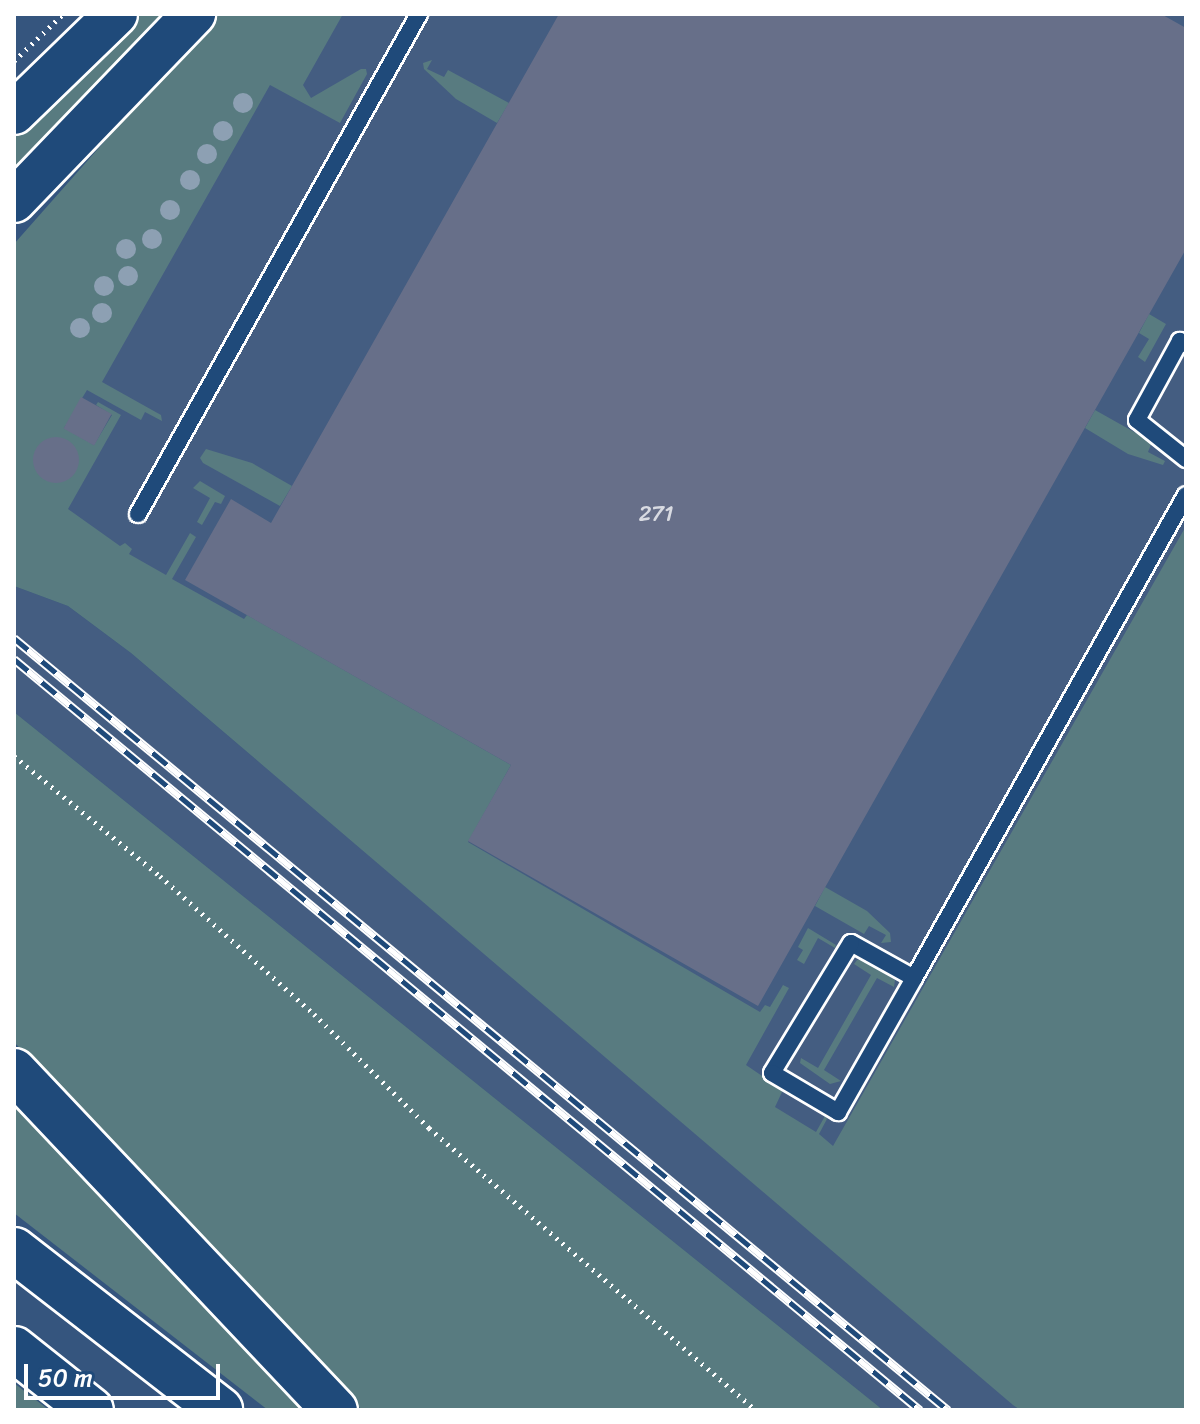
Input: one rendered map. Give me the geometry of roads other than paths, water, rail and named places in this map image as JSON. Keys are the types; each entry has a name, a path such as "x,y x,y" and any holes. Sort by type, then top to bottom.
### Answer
{"highway":[{"path":"14,1071 335,1410"},
{"path":"14,1250 220,1410"},
{"path":"14,1349 91,1410"}],"main road":[{"path":"14,113 116,14"},
{"path":"14,201 194,14"}],"lane":[{"path":"138,514 419,14"},
{"path":"1186,344 1180,341 1137,420 1186,459"},
{"path":"914,978 851,943 772,1073 838,1112 914,978 1186,495"}],"railway":[{"path":"14,638 948,1410"},
{"path":"14,659 920,1410"}]}
